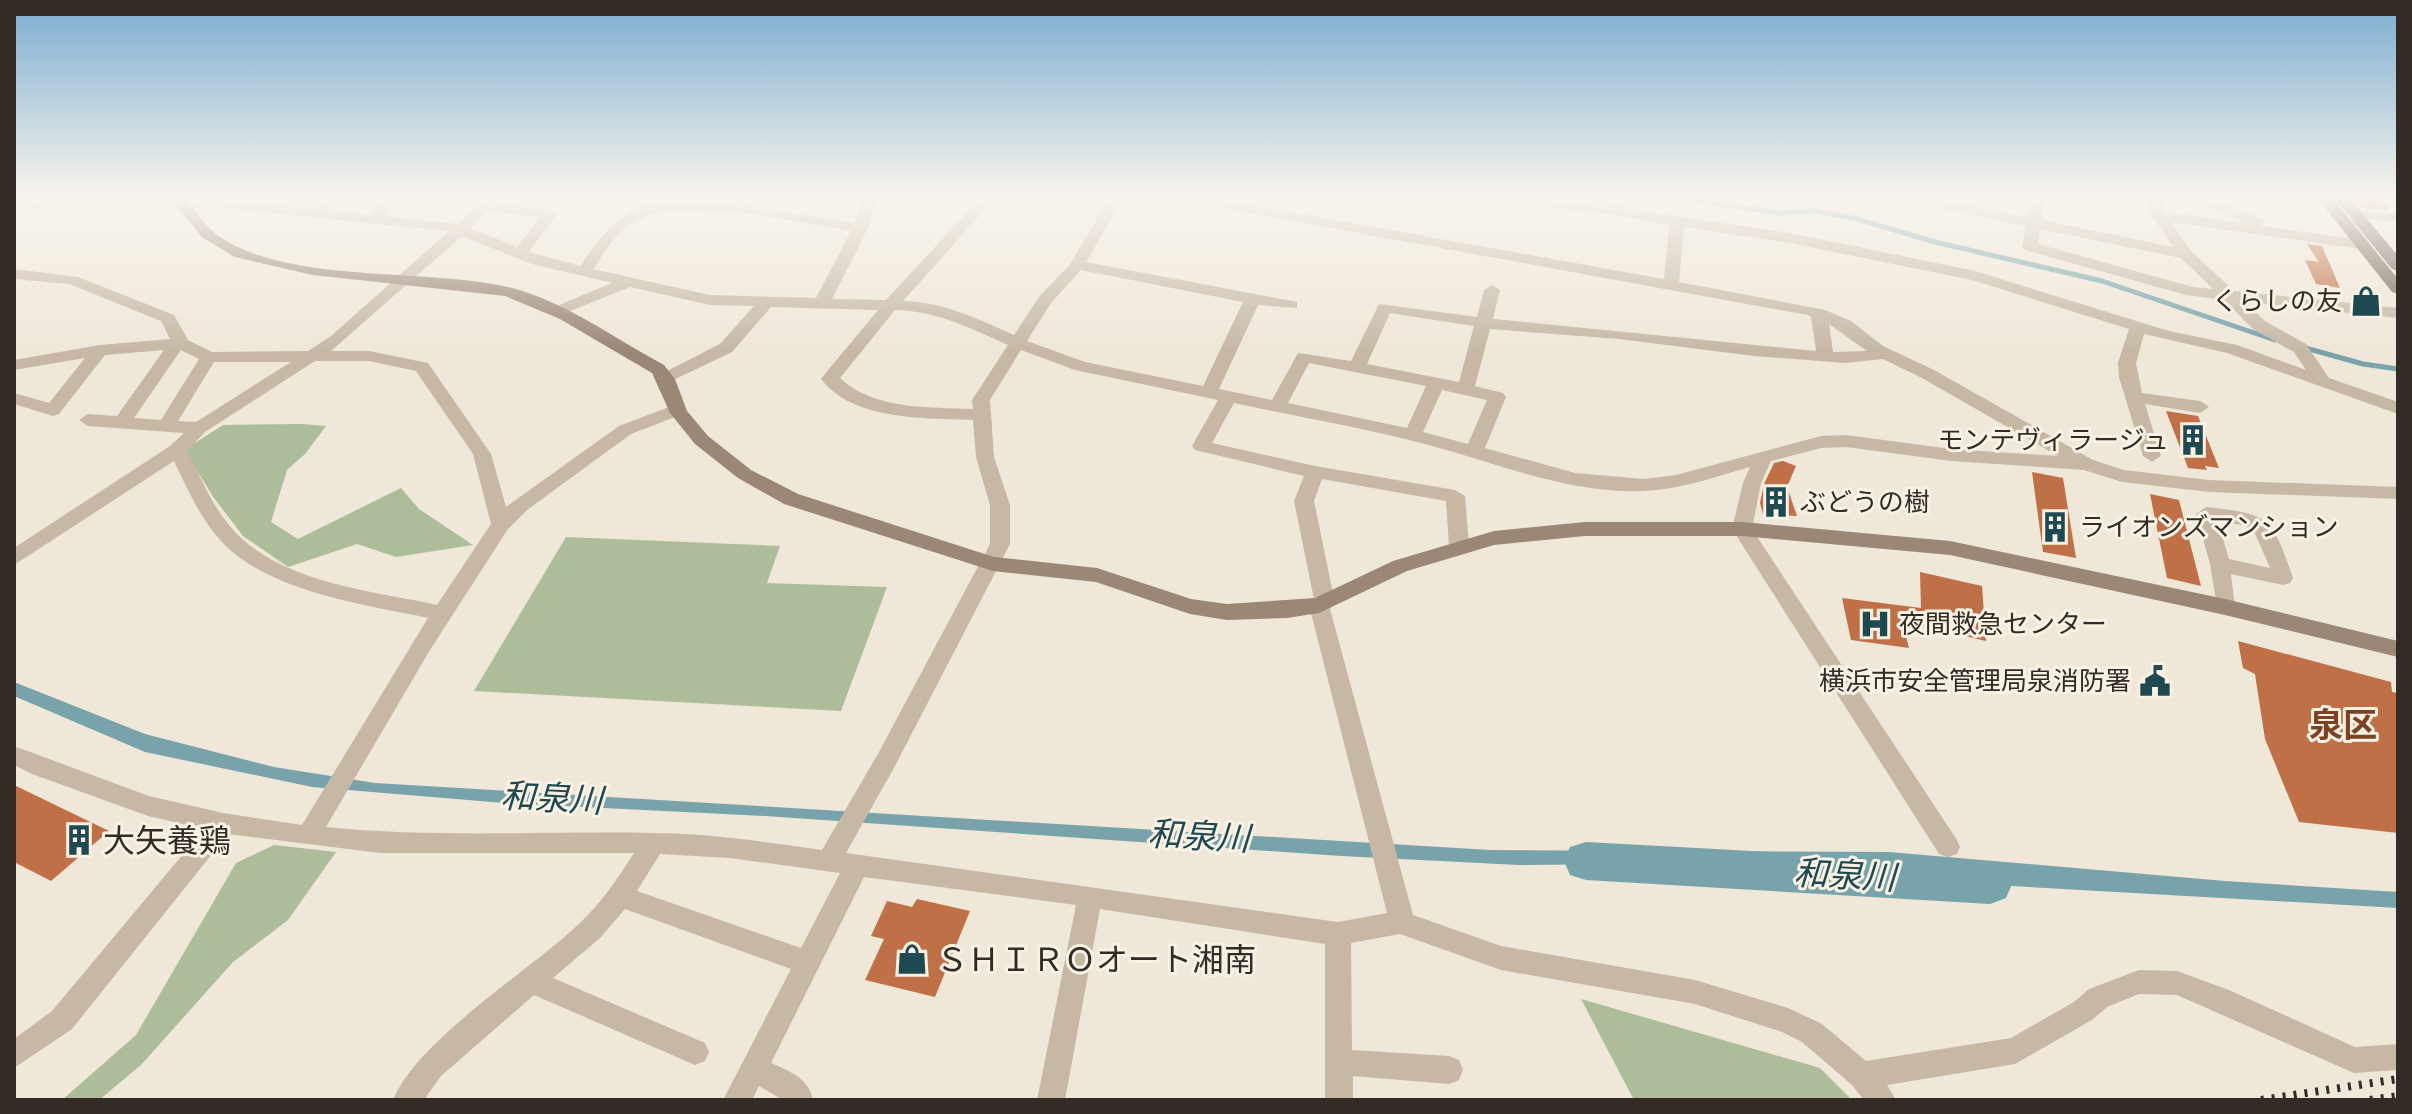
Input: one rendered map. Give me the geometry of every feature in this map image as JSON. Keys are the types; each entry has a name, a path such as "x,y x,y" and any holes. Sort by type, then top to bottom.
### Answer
{"main road":[{"path":"2363,247 2398,289"},
{"path":"2383,247 2398,266"}],"street":[{"path":"228,247 241,254 297,268 506,291 558,311 667,378 677,410 696,435 767,488 989,562 1097,575 1190,606 1227,612 1287,610 1322,604 1400,566 1459,546 1542,531 1742,529 1950,548 2225,607 2398,649"},
{"path":"14,558 177,450 199,428 317,355 442,247"},
{"path":"505,247 538,261 710,300 925,306 953,314 1019,344 1081,366 1413,435 1575,479 1645,485 1676,481 1821,442 1846,441 1951,455 2086,464"},
{"path":"520,253 525,247"},
{"path":"584,271 603,247"},
{"path":"822,303 850,247"},
{"path":"945,247 830,379 839,391 894,408 980,415"},
{"path":"833,852 887,759 1000,544 1000,505 985,457 981,400 1045,300 1077,265 1088,247"},
{"path":"1463,247 1819,313 2086,464 2122,476 2160,482 2398,493"},
{"path":"1671,284 1675,247"},
{"path":"1834,247 1960,273 2138,327 2231,349 2398,408"},
{"path":"2030,247 2192,292 2398,313"},
{"path":"2151,247 2186,254"},
{"path":"2181,247 2259,325 2298,346 2322,380"},
{"path":"1077,265 1291,305"},
{"path":"14,274 72,280 168,318 179,343"},
{"path":"558,311 625,283"},
{"path":"1466,389 1492,290"},
{"path":"1253,299 1201,446 1315,472 1455,496 1459,546"},
{"path":"667,378 726,348 766,302"},
{"path":"1357,367 1385,307 1483,323 1584,330 1754,351 1845,358 1887,354"},
{"path":"1819,313 1825,356"},
{"path":"2138,327 2127,363 2152,456"},
{"path":"123,421 179,343"},
{"path":"14,365 100,350 179,343 209,357 369,356 422,367 482,454 501,524"},
{"path":"14,398 53,410 100,350"},
{"path":"168,423 209,357"},
{"path":"1278,406 1304,357 1497,397 1474,452"},
{"path":"1413,435 1436,383"},
{"path":"2134,397 2200,407"},
{"path":"308,836 389,698 501,524 520,505 625,430 677,410"},
{"path":"88,420 168,423 199,428"},
{"path":"177,450 211,512 230,539 261,562 295,578 444,614"},
{"path":"1764,457 1752,483 1742,529 1948,847"},
{"path":"1315,472 1304,501 1322,604 1402,922"},
{"path":"2220,564 2225,607"},
{"path":"14,755 148,806 223,823 308,836 380,843 654,843 833,852 857,866 1090,896 1338,934 1402,922 1419,931 1501,958 1695,992 1788,1021 1812,1033 1862,1075 1882,1100"},
{"path":"14,1055 62,1020 223,823"},
{"path":"407,1100 431,1066 591,930 620,896 654,843"},
{"path":"737,1100 857,866"},
{"path":"620,896 806,962"},
{"path":"1051,1100 1090,896"},
{"path":"1338,934 1339,1100"},
{"path":"532,982 695,1052"},
{"path":"1862,1075 2015,1051 2083,1011 2098,998 2139,982 2177,983 2220,999 2354,1060 2398,1057"},
{"path":"1339,1062 1449,1070"},
{"path":"753,1069 786,1084 799,1096 799,1100"}],"green space":[{"path":"223,425 326,426 305,454 287,470 271,522 298,539 401,488 419,509 473,545 396,557 357,544 288,567 243,536 214,498 184,450"},
{"path":"566,537 780,546 767,583 887,587 841,711 474,691"},
{"path":"274,845 336,852 288,920 233,962 141,1065 99,1100 62,1100 136,1035 236,863"},
{"path":"1581,999 1820,1068 1852,1100 1634,1100"}],"water":[{"path":"14,682 145,734 274,767 375,783 1490,850 1889,852 2225,881 2398,892 2398,908 1626,864 1519,865 1341,856 765,816 504,803 312,787 145,752 14,696"}],"building":[{"path":"2309,247 2322,247 2340,288 2316,284 2305,260 2319,262"},
{"name":"モンテヴィラージュ","path":"2166,411 2198,416 2219,468 2188,468"},
{"path":"1783,461 1796,466 1787,487 1797,516 1763,514 1760,503 1764,484 1774,463"},
{"path":"2032,472 2063,478 2076,558 2043,552"},
{"path":"2150,494 2179,500 2201,586 2167,578"},
{"path":"1920,572 1982,586 1986,641 1902,621 1909,648 1851,640 1842,598 1921,608"},
{"path":"2238,641 2391,682 2392,692 2398,693 2398,833 2299,822 2265,739 2255,674 2243,668"},
{"name":"大矢養鶏","path":"14,785 109,831 51,881 14,862"},
{"name":"ＳＨＩＲＯオート湘南","path":"917,899 970,911 935,997 865,980 884,939 871,936 887,901 912,907"}],"waterway":[{"path":"1956,247 2102,281 2275,340"},
{"path":"2302,347 2363,364 2398,369"},
{"name":"和泉川","path":"1586,861 1990,884"}],"railway":[{"path":"2261,1100 2398,1079"},
{"path":"2370,1100 2398,1096"}],"place":[{"name":"くらしの友","path":"2366,301"},
{"name":"モンテヴィラージュ","path":"2193,440"},
{"name":"ぶどうの樹","path":"1776,502"},
{"name":"ライオンズマンション","path":"2055,527"},
{"name":"夜間救急センター","path":"1875,624"},
{"name":"横浜市安全管理局泉消防署","path":"2155,681"},
{"name":"大矢養鶏","path":"79,840"},
{"name":"ＳＨＩＲＯオート湘南","path":"912,959"}],"district":[{"name":"泉区","path":"2343,725"}]}
